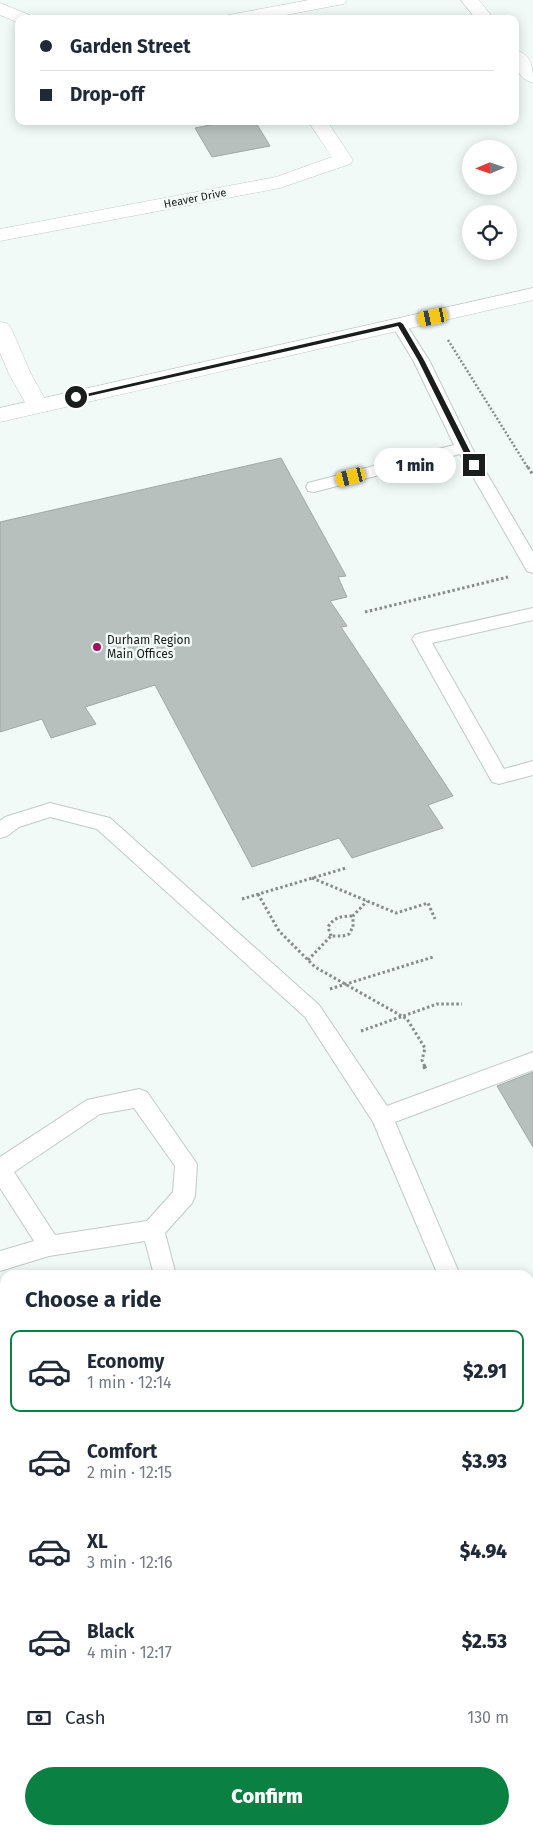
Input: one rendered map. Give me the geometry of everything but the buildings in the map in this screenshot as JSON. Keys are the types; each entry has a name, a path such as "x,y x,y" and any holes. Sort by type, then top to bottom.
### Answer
{"street":[{"path":"259,15 338,0"},
{"path":"470,0 483,15"},
{"path":"0,8 15,15"},
{"path":"519,60 533,77"},
{"name":"Heaver Drive","path":"0,235 280,182 342,160 320,125"},
{"path":"0,415 533,294"},
{"path":"0,328 20,374 38,406"}],"lane":[{"path":"400,324 421,360 464,448 533,567"},
{"path":"314,487 464,448"},
{"path":"533,614 420,639 499,777 533,768"},
{"path":"0,831 12,822 50,810 103,823 312,1011 382,1117 447,1270"},
{"path":"382,1117 533,1062"},
{"path":"0,1261 49,1246 153,1230 184,1196 186,1164 139,1098 94,1106 0,1170 26,1207 49,1246"},
{"path":"153,1230 164,1270"}],"path":[{"path":"433,317 533,475"},
{"path":"365,612 514,575"},
{"path":"242,899 346,868"},
{"path":"312,878 396,913 428,903 434,919"},
{"path":"258,894 279,931 315,967 407,1019 425,1048 422,1060 438,1097"},
{"path":"331,936 328,927 331,920 338,916 353,916 367,901"},
{"path":"331,936 342,937 350,934 354,928 353,916"},
{"path":"308,960 331,936"},
{"path":"299,1000 433,957"},
{"path":"332,1041 438,1004 462,1004"}],"place":[{"name":"Durham Region Main Offices","path":"97,647"}],"route":[{"path":"76,397 400,324 421,360 474,465"}]}
